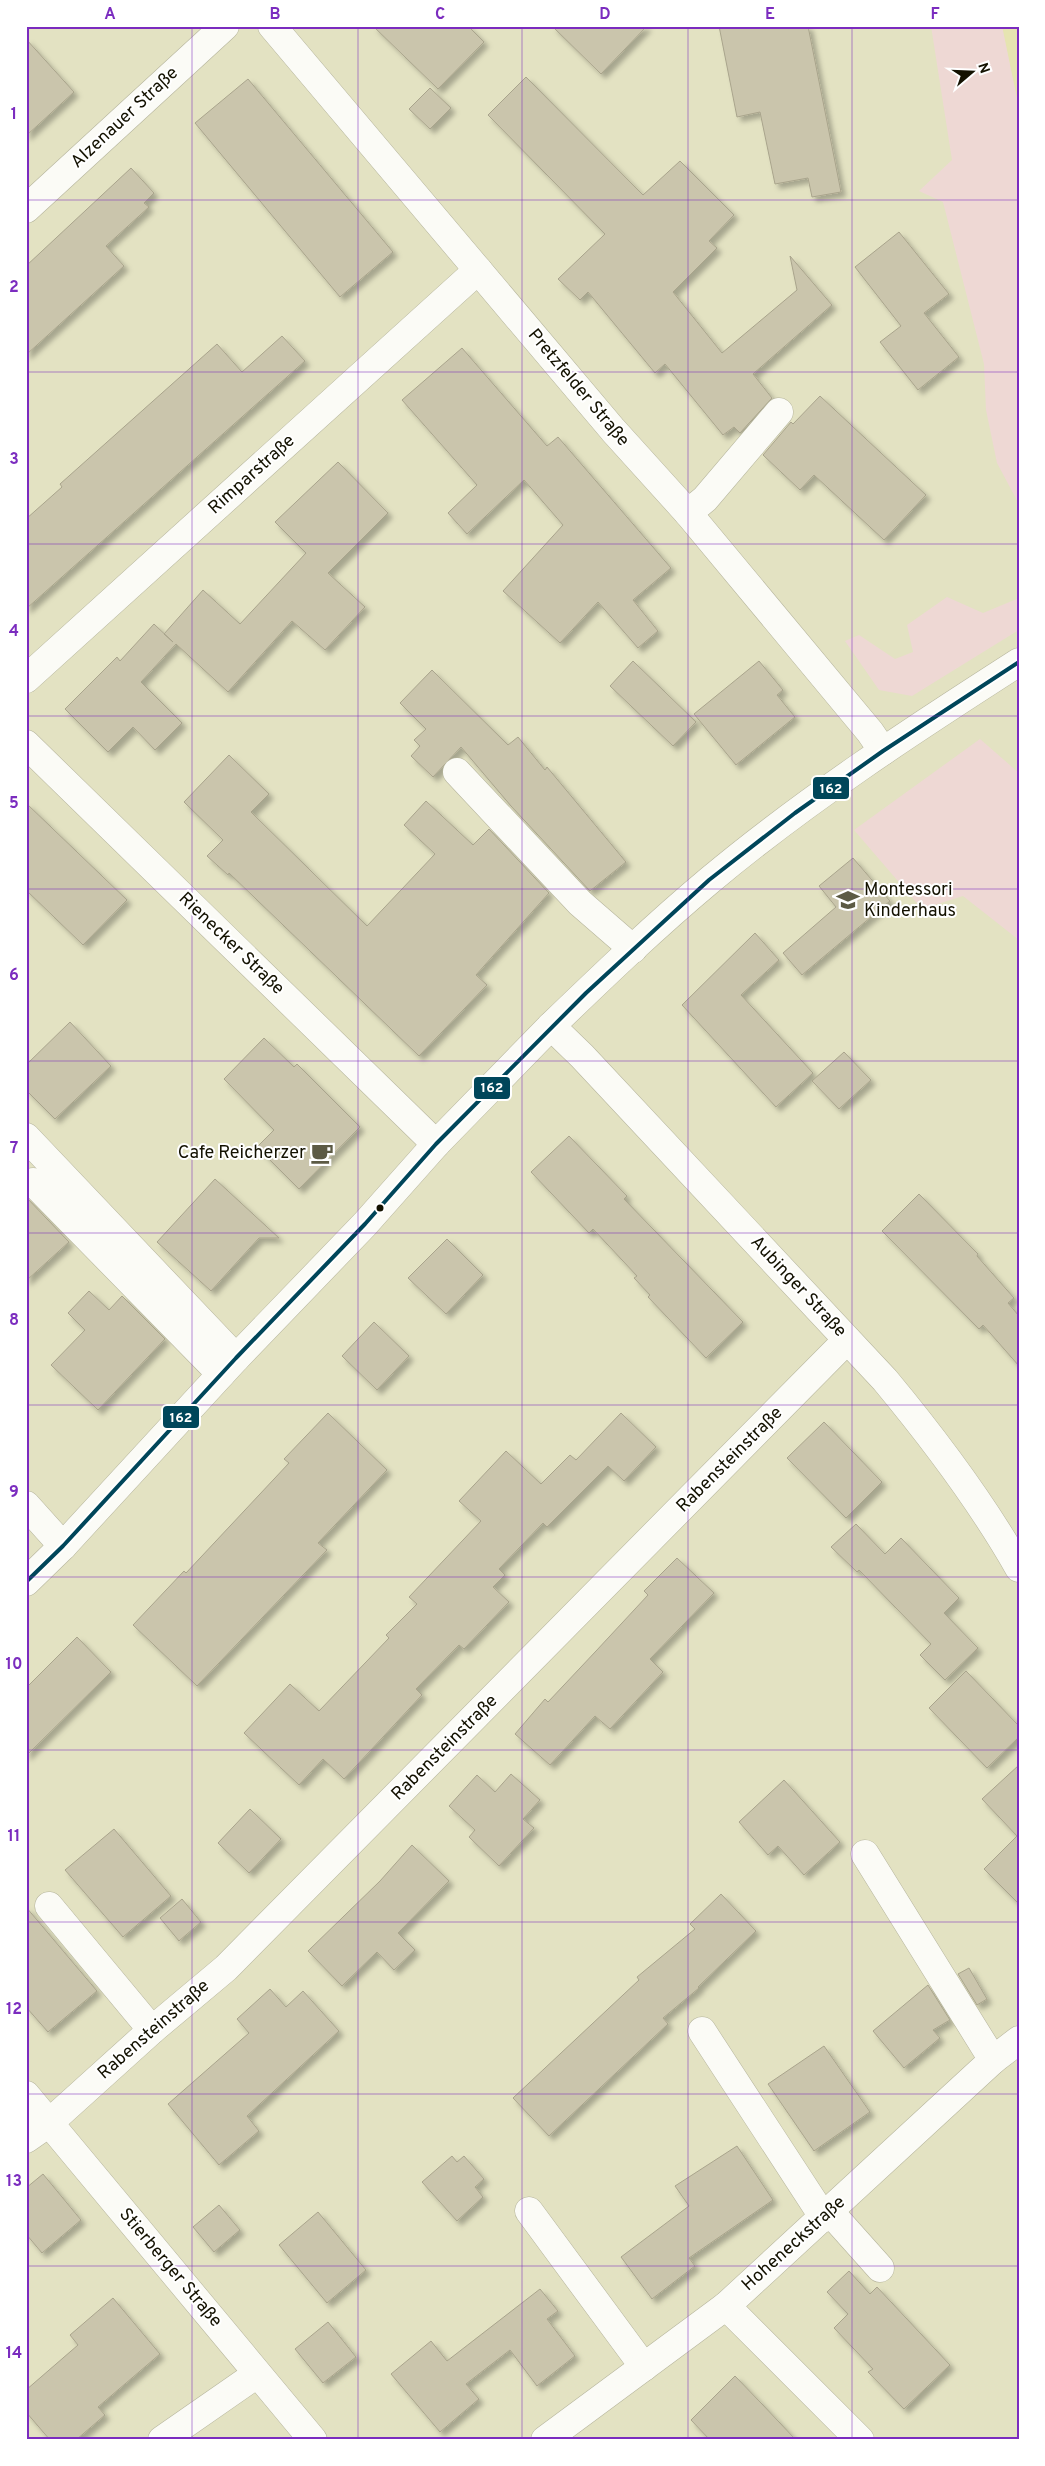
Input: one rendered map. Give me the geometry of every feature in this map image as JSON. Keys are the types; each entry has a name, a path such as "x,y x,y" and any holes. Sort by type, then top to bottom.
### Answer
{"street":[{"name":"Alzenauer Straße","path":"26,209 224,26"},
{"name":"Pretzfelder Straße","path":"272,26 613,430 688,513 870,732 883,751"},
{"name":"Rimparstraße","path":"26,679 478,270"},
{"path":"688,513 705,499 779,412"},
{"path":"26,1582 63,1546 228,1366 365,1224 436,1144 551,1026 633,949 709,880 795,813 883,751 1019,662"},
{"name":"Rienecker Straße","path":"26,744 436,1144"},
{"path":"457,772 580,903 633,949"},
{"name":"Aubinger Straße","path":"551,1026 582,1056 885,1380 929,1432 1002,1539 1019,1568"},
{"path":"26,1138 228,1366"},
{"path":"33,1182 228,1366"},
{"name":"Rabensteinstraße","path":"26,2139 49,2123 152,2030 226,1968 847,1340"},
{"path":"26,1505 63,1546"},
{"path":"865,1854 993,2060"},
{"path":"49,1906 152,2030"},
{"path":"702,2031 827,2215 880,2268"},
{"name":"Hoheneckstraße","path":"555,2437 726,2306 827,2215 993,2060 1019,2040"},
{"name":"Stierberger Straße","path":"26,2096 313,2440"},
{"path":"529,2211 644,2367"},
{"path":"726,2306 860,2440"},
{"path":"162,2440 257,2374"}],"shaded area":[{"path":"931,26 1002,26 1019,108 1019,504 997,463 986,410 984,364 943,202 919,191 952,160"},
{"path":"1002,26 1019,26 1019,108 1017,100"},
{"path":"947,597 983,613 1019,598 1019,630 912,696 879,690 845,641 859,635 895,659 913,652 907,625"},
{"path":"980,739 1019,773 1019,940 963,896 922,909 854,830"}],"building":[{"path":"373,26 468,26 484,42 438,89"},
{"path":"552,26 647,26 601,74"},
{"path":"719,26 808,26 841,192 812,197 808,178 775,184 760,112 737,117"},
{"path":"26,39 74,92 26,136"},
{"path":"526,77 643,195 680,161 734,215 709,241 717,248 673,292 722,353 797,290 790,256 832,305 753,374 772,398 740,433 734,427 723,435 665,364 655,373 588,292 580,300 558,279 605,234 488,115"},
{"path":"248,79 393,252 340,297 195,123"},
{"path":"430,88 451,108 430,129 409,109"},
{"path":"131,168 154,193 144,203 149,207 106,246 124,266 26,355 26,266"},
{"path":"899,232 949,294 924,313 959,357 918,390 880,342 901,326 855,267"},
{"path":"282,336 305,361 26,609 26,519 62,487 60,484 217,344 242,372"},
{"path":"462,348 547,446 558,437 671,568 633,600 658,631 638,648 598,602 560,643 503,591 563,525 524,480 467,534 448,513 477,485 402,400"},
{"path":"820,396 926,495 884,540 814,475 800,490 763,455 791,422 793,424"},
{"path":"338,462 388,513 328,573 365,607 325,650 292,621 228,692 176,644 141,682 182,723 155,750 133,727 108,752 65,709 117,657 120,661 154,624 164,634 203,590 240,624 306,553 275,522"},
{"path":"633,661 696,722 673,746 610,686"},
{"path":"759,661 783,690 777,695 795,717 736,765 694,714"},
{"path":"432,670 508,745 518,737 545,770 547,767 626,862 590,891 511,806 461,747 433,777 411,756 420,746 414,740 426,729 400,703"},
{"path":"229,755 269,794 251,812 367,926 435,854 404,825 426,801 473,845 489,829 549,893 476,975 487,985 419,1056 229,873 228,875 207,856 223,840 184,802"},
{"path":"26,803 127,900 83,945 26,890"},
{"path":"853,858 890,901 802,975 783,953 836,907 819,886"},
{"path":"755,933 779,960 741,995 813,1073 776,1107 682,1005"},
{"path":"70,1022 111,1066 55,1119 26,1090 26,1065"},
{"path":"264,1038 294,1067 297,1064 360,1127 299,1189 257,1147 274,1130 224,1079"},
{"path":"844,1052 871,1080 839,1109 812,1081"},
{"path":"569,1136 627,1196 624,1199 743,1322 706,1358 648,1297 650,1295 634,1278 637,1276 593,1229 589,1233 531,1172"},
{"path":"215,1179 279,1238 259,1238 211,1291 157,1242"},
{"path":"919,1194 978,1254 977,1256 1014,1298 1008,1303 1019,1316 1019,1366 983,1325 979,1329 882,1231"},
{"path":"26,1197 69,1242 26,1281"},
{"path":"447,1239 483,1275 446,1314 408,1278"},
{"path":"89,1291 109,1310 122,1296 165,1339 98,1410 51,1365 85,1330 68,1313"},
{"path":"374,1322 409,1356 377,1390 342,1356"},
{"path":"328,1413 387,1470 318,1543 327,1550 197,1686 133,1625 184,1571 186,1573 289,1463 284,1459"},
{"path":"621,1413 656,1447 624,1481 608,1466 547,1527 543,1523 499,1569 505,1575 493,1587 509,1602 464,1649 459,1645 416,1689 422,1695 344,1779 323,1759 299,1785 244,1733 290,1684 319,1711 389,1638 386,1635 417,1604 409,1597 481,1521 459,1501 506,1451 541,1484 570,1455 576,1460"},
{"path":"824,1422 882,1482 846,1518 787,1458"},
{"path":"856,1524 885,1554 901,1538 959,1598 944,1613 978,1648 945,1680 920,1655 931,1644 859,1570 857,1572 831,1547"},
{"path":"677,1558 714,1593 650,1659 663,1672 610,1729 595,1716 550,1765 515,1734 545,1699 548,1702 648,1595 644,1591"},
{"path":"77,1637 111,1672 26,1756 26,1688"},
{"path":"966,1671 1019,1726 1019,1737 987,1768 929,1708"},
{"path":"1019,1765 1019,1904 984,1869 1017,1836 982,1799"},
{"path":"511,1774 540,1800 523,1819 534,1828 499,1866 469,1837 475,1830 449,1806 477,1775 495,1792"},
{"path":"784,1780 840,1842 804,1875 778,1846 768,1855 739,1822"},
{"path":"250,1809 281,1839 249,1873 218,1843"},
{"path":"114,1829 171,1896 123,1937 65,1870"},
{"path":"412,1845 449,1881 398,1933 415,1950 394,1970 377,1952 342,1986 308,1951 380,1881"},
{"path":"721,1894 756,1931 699,1988 663,2018 668,2024 549,2136 513,2098 639,1980 637,1977 695,1929 690,1924"},
{"path":"182,1899 201,1922 179,1941 160,1918"},
{"path":"26,1907 97,1991 48,2032 26,2007"},
{"path":"969,1968 987,1999 977,2005 958,1974"},
{"path":"928,1985 950,2020 933,2030 940,2038 904,2068 873,2031"},
{"path":"270,1989 286,2007 303,1991 339,2031 247,2116 259,2131 219,2165 168,2104 249,2033 237,2019"},
{"path":"824,2046 870,2112 814,2151 768,2084"},
{"path":"737,2146 773,2200 689,2258 695,2266 652,2299 621,2257 689,2206 675,2186"},
{"path":"452,2156 457,2162 464,2156 484,2179 475,2187 483,2197 457,2221 422,2182"},
{"path":"43,2174 81,2220 42,2253 26,2234 26,2188"},
{"path":"219,2205 240,2230 214,2252 193,2227"},
{"path":"318,2212 366,2270 327,2303 279,2245"},
{"path":"849,2271 870,2294 877,2287 950,2365 904,2409 868,2372 873,2369 834,2328 848,2314 827,2292"},
{"path":"540,2289 558,2311 547,2319 575,2356 537,2386 510,2350 466,2384 479,2399 440,2432 391,2374 431,2341 447,2361"},
{"path":"113,2298 160,2354 98,2407 105,2415 76,2440 50,2440 26,2412 26,2390 78,2345 70,2335"},
{"path":"328,2322 356,2357 323,2383 295,2349"},
{"path":"735,2376 796,2440 710,2440 691,2420"}],"transit line":[{"name":"162","path":"26,1582 63,1546 236,1358 365,1224 436,1144 586,993 709,880 795,813 883,751 1019,662"}],"place":[{"name":"Montessori Kinderhaus","path":"848,900"},
{"name":"Cafe Reicherzer","path":"322,1153"}]}
